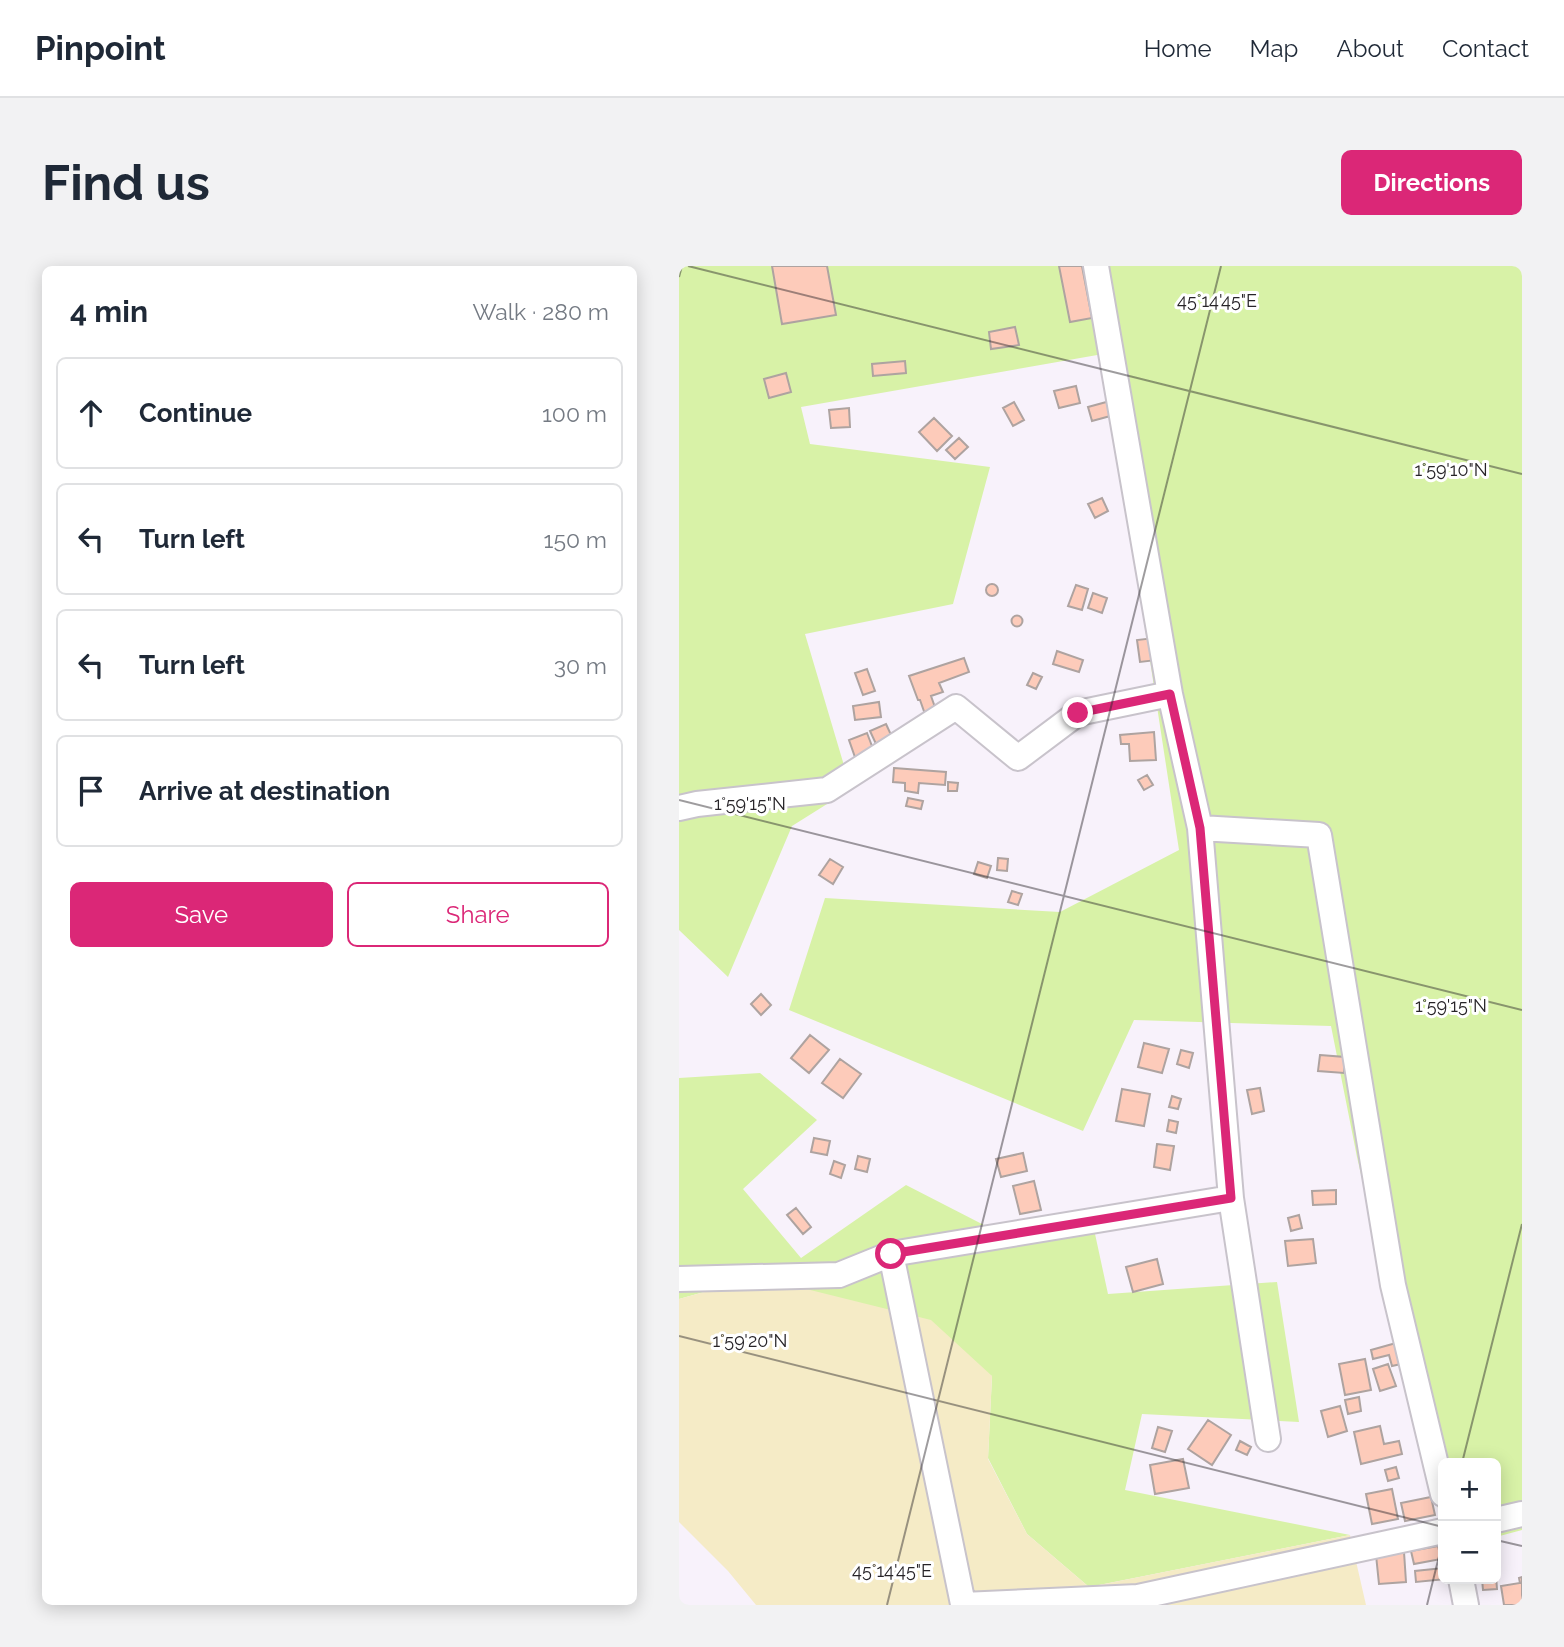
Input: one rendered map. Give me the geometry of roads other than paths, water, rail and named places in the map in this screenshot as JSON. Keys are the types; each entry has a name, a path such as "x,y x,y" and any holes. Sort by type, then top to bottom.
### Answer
{"street":[{"path":"1096,266 1170,694 1200,828 1231,1198 1268,1439"},
{"path":"679,808 827,790 956,707 1018,758 1078,713 1170,694"},
{"path":"1200,828 1319,835 1394,1285 1438,1473"},
{"path":"679,1279 839,1275 891,1254 1231,1198"},
{"path":"891,1254 963,1605 1138,1597 1438,1532"},
{"path":"1501,1519 1522,1514"},
{"path":"1462,1584 1466,1605"}]}
